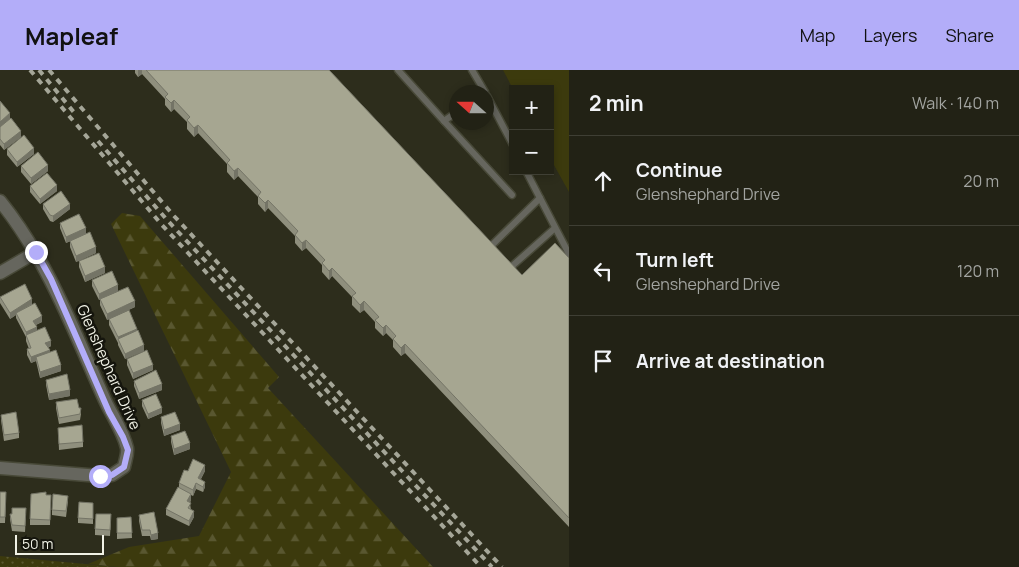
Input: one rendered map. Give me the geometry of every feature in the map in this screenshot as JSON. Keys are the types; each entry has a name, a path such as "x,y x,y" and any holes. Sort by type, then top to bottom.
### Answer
{"street":[{"name":"Glenshephard Drive","path":"0,201 36,252 51,279 109,412 128,450 124,467 112,475 100,476 0,468"},
{"path":"0,274 36,252"}],"lane":[{"path":"398,70 512,195"},
{"path":"472,70 481,85"},
{"path":"494,111 509,138"},
{"path":"444,121 449,117"},
{"path":"528,175 569,254"},
{"path":"490,246 540,198"},
{"path":"511,267 555,228"}],"green space":[{"path":"503,70 569,70 569,192 554,165 554,85 511,85"},
{"path":"122,213 140,216 279,377 268,388 433,567 117,567 88,564 129,547 199,536 231,472 111,224"},
{"path":"0,556 117,567 0,567"}],"building":[{"path":"146,70 329,70 522,275 555,243 569,258 569,518 405,344 401,348 393,339 396,336 386,325 383,328 375,320 379,317 364,301 360,305 352,296 356,293 332,268 329,271 322,263 325,260 306,240 302,243 295,235 298,231 268,200 265,203 258,196 261,192 238,168 234,171 227,163 230,160 198,125 194,128 187,120 190,117 174,100 171,103 165,97 168,94"},
{"path":"0,101 10,113 0,122"},
{"path":"11,118 21,131 4,144 0,139 0,127"},
{"path":"24,135 34,148 17,162 7,149"},
{"path":"38,152 48,165 31,178 21,166"},
{"path":"47,173 57,185 40,199 30,186"},
{"path":"61,191 70,204 53,216 50,215 43,204"},
{"path":"79,214 86,228 66,237 60,223"},
{"path":"90,232 96,247 76,256 70,241"},
{"path":"99,253 105,267 85,276 79,261"},
{"path":"112,271 118,285 99,294 92,280"},
{"path":"25,284 32,299 10,313 0,297"},
{"path":"128,287 135,301 107,314 100,299"},
{"path":"35,303 42,316 33,321 37,327 26,332 16,313"},
{"path":"129,310 137,329 118,337 109,319"},
{"path":"45,327 51,341 45,343 50,350 31,357 27,349 31,348 26,335"},
{"path":"138,330 144,345 125,354 118,339"},
{"path":"56,350 61,365 40,372 36,357"},
{"path":"147,350 153,365 133,373 127,359"},
{"path":"156,370 162,384 139,393 134,381"},
{"path":"67,374 70,390 49,394 46,380"},
{"path":"156,394 162,408 148,414 142,400"},
{"path":"77,399 79,408 81,408 80,414 59,418 56,402"},
{"path":"16,412 19,433 4,435 1,415"},
{"path":"175,412 180,424 164,430 161,417"},
{"path":"82,425 83,442 59,444 58,428"},
{"path":"185,431 190,443 174,449 171,436"},
{"path":"193,459 205,465 198,478 205,482 203,487 196,483 193,490 179,483 184,470 188,471"},
{"path":"178,487 191,494 187,501 191,503 188,508 194,511 189,521 166,509"},
{"path":"0,492 6,492 5,517 0,517"},
{"path":"46,492 46,495 51,495 50,520 30,519 31,494"},
{"path":"53,494 68,496 66,511 52,510"},
{"path":"79,502 93,503 93,519 78,518"},
{"path":"12,508 26,508 25,526 12,525 10,514 12,514"},
{"path":"154,512 158,533 151,535 150,530 142,530 139,515"},
{"path":"96,514 111,514 110,530 95,529"},
{"path":"131,517 132,533 117,533 117,518"}],"railway":[{"path":"30,70 162,225 481,567"},
{"path":"39,70 77,116"},
{"path":"49,70 174,216 502,567"},
{"path":"98,141 168,221 492,567"}],"route":[{"path":"36,252 51,279 109,412 128,450 124,467 112,475 100,476"}]}
